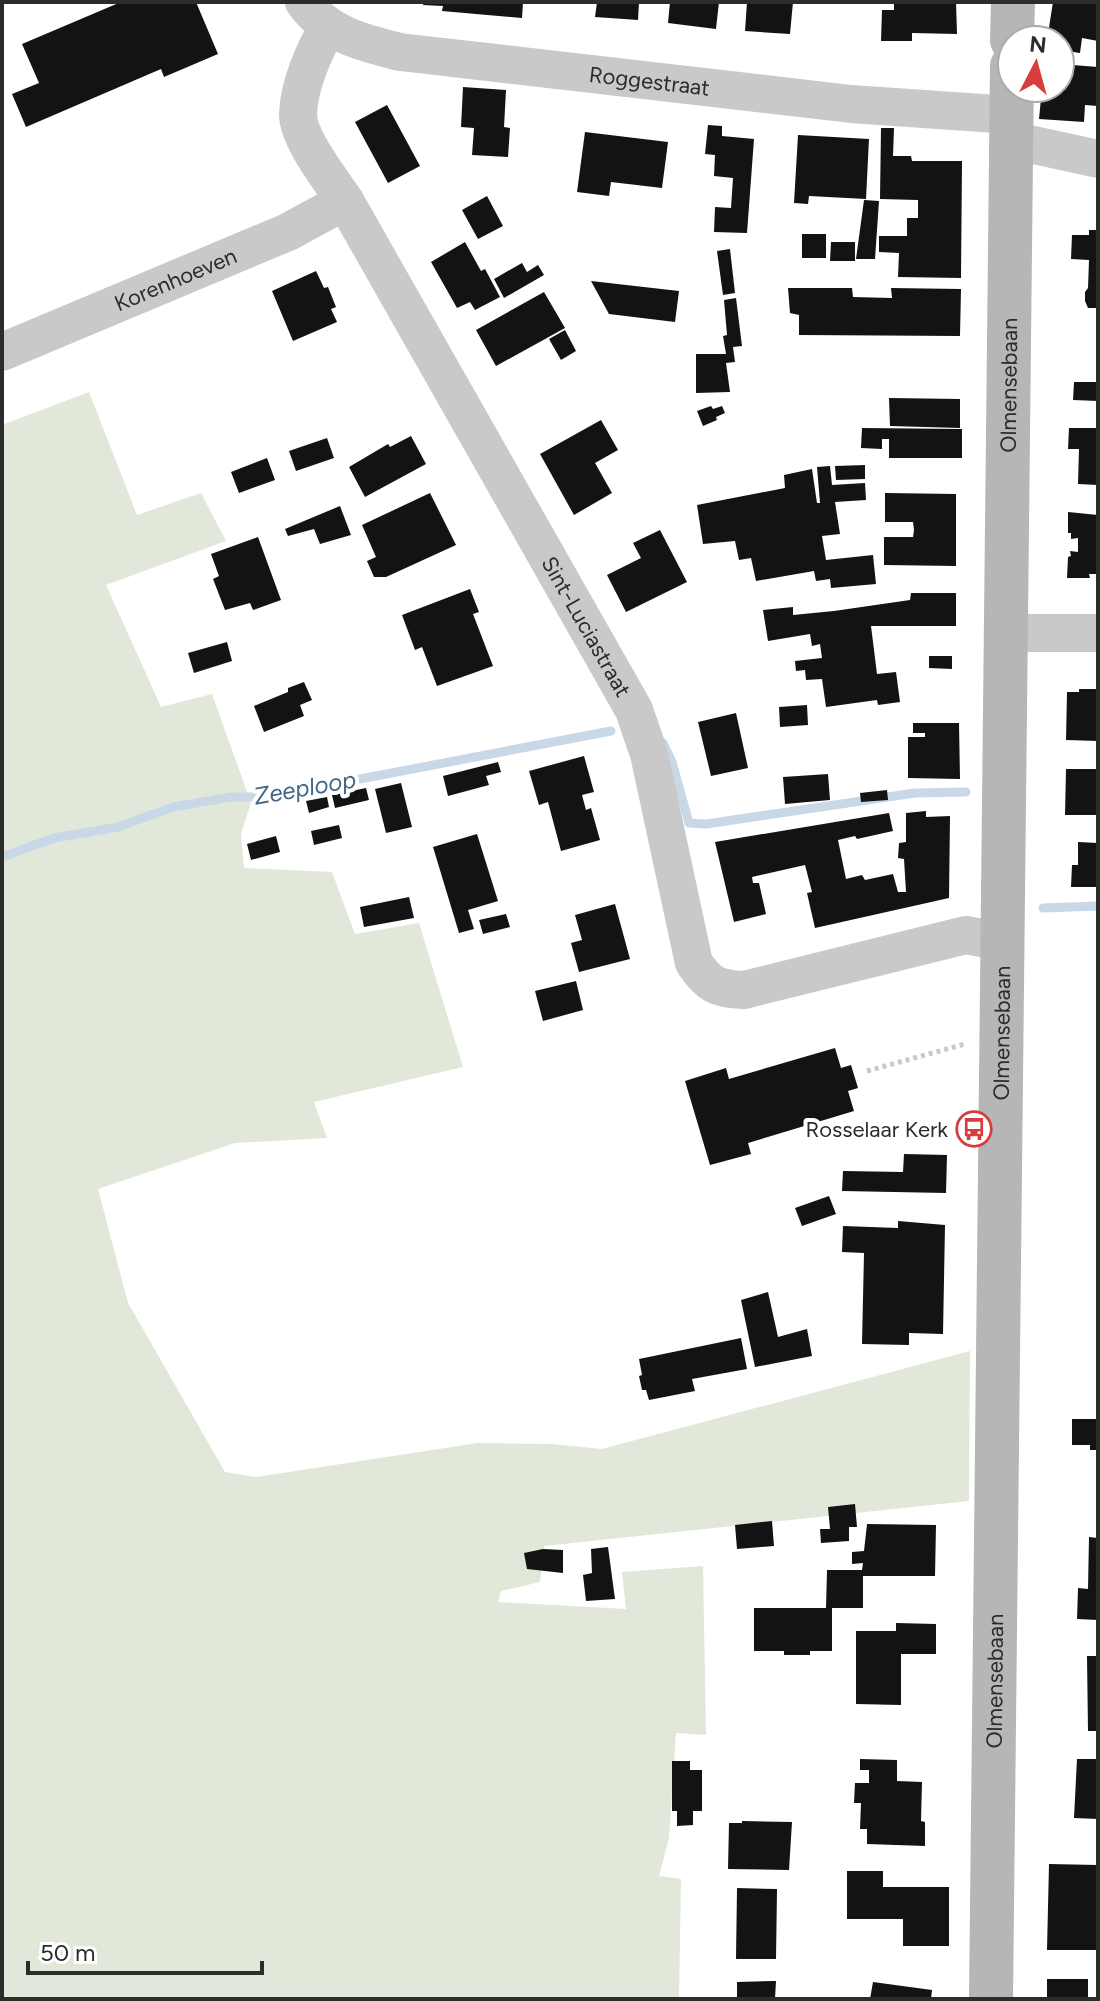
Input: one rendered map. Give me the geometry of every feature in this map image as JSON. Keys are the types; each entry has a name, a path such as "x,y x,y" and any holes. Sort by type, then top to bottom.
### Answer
{"street":[{"path":"1012,24 1013,2"},
{"name":"Roggestraat","path":"316,14 363,43 400,52 851,104 1011,128 1098,159"},
{"name":"Sint-Luciastraat","path":"316,14 298,116 306,140 345,201 634,710 649,754 694,963 706,979 723,990 744,990 966,935 1003,942"},
{"name":"Olmensebaan","path":"991,1999 1011,104"},
{"name":"Korenhoeven","path":"2,352 288,232 345,201"},
{"path":"1007,633 1098,633"}],"path":[{"path":"867,1071 963,1044 1002,1043"}],"shaded area":[{"path":"89,392 137,515 201,493 226,541 106,585 161,707 212,694 251,803 241,834 244,868 332,872 355,934 419,923 463,1067 314,1102 327,1138 235,1143 98,1189 128,1303 225,1472 256,1477 478,1443 552,1444 602,1449 970,1351 969,1501 544,1546 540,1582 501,1591 498,1602 626,1609 622,1572 703,1566 706,1735 676,1733 669,1838 659,1876 681,1879 679,1999 2,1999 2,425"}],"building":[{"path":"121,2 196,2 218,54 164,77 161,69 26,127 12,94 39,83 22,44"},
{"path":"424,2 523,2 522,18 442,11 443,6 423,5"},
{"path":"597,2 639,2 638,20 595,17"},
{"path":"670,2 719,2 716,29 668,23"},
{"path":"747,2 793,2 790,34 745,31"},
{"path":"894,2 956,2 957,34 912,33 912,41 881,41 882,10 894,10"},
{"path":"1053,2 1098,2 1098,41 1082,38 1080,53 1076,52 1076,24 1050,24"},
{"path":"1076,65 1098,67 1098,106 1085,105 1084,122 1039,119 1040,104 1076,104"},
{"path":"463,87 506,90 504,127 510,128 508,157 472,155 474,128 461,127"},
{"path":"387,105 420,166 388,183 355,122"},
{"path":"708,125 722,126 722,136 754,139 747,233 714,232 715,207 731,208 733,178 714,176 715,155 705,154"},
{"path":"881,128 894,128 893,156 911,156 912,161 962,161 961,278 898,277 899,253 879,252 879,236 907,236 907,218 918,218 918,200 880,199"},
{"path":"585,132 668,142 662,188 611,182 609,196 577,192"},
{"path":"798,135 869,139 866,199 809,196 808,204 794,203"},
{"path":"487,196 503,226 478,239 462,210"},
{"path":"864,200 879,201 875,259 856,259"},
{"path":"1089,230 1098,230 1098,308 1088,308 1085,301 1089,260 1071,259 1072,235 1089,235"},
{"path":"802,234 826,234 826,258 802,258"},
{"path":"465,242 500,297 475,310 470,302 457,308 431,262"},
{"path":"831,242 855,242 855,261 830,261"},
{"path":"730,249 735,293 723,295 717,251"},
{"path":"522,263 527,272 538,265 544,275 504,298 494,279"},
{"path":"316,271 324,288 328,287 336,307 331,309 337,322 293,341 272,291"},
{"path":"591,281 679,291 675,322 609,314"},
{"path":"788,288 852,288 853,297 892,298 891,288 961,289 960,336 799,335 799,315 790,313"},
{"path":"544,292 565,328 496,366 476,330"},
{"path":"736,298 742,346 733,347 735,362 726,363 730,392 696,393 696,354 726,354 724,300"},
{"path":"565,330 576,351 561,360 549,339"},
{"path":"1074,382 1098,382 1098,401 1073,400"},
{"path":"889,398 960,399 960,428 890,426"},
{"path":"711,406 713,409 722,406 725,413 703,426 697,411"},
{"path":"601,420 618,450 595,463 612,493 574,515 540,454"},
{"path":"862,428 962,429 962,458 889,458 889,439 882,439 882,449 861,448"},
{"path":"1069,428 1098,428 1098,485 1078,484 1079,449 1068,449"},
{"path":"411,436 426,464 365,497 349,467 388,444 390,447"},
{"path":"327,438 334,458 296,471 289,451"},
{"path":"267,458 275,480 239,493 231,472"},
{"path":"865,465 865,479 836,480 835,466"},
{"path":"830,466 832,485 865,483 866,500 835,502 840,534 822,536 826,560 873,555 876,584 831,588 830,579 816,581 814,571 756,581 751,558 739,560 735,541 703,544 697,505 785,488 784,475 812,469 817,503 820,503 817,467"},
{"path":"430,493 456,545 386,577 374,577 367,561 376,557 362,525"},
{"path":"885,493 956,494 956,566 884,565 884,537 913,537 914,530 913,522 885,522"},
{"path":"340,506 351,535 320,544 314,529 288,536 285,529"},
{"path":"1068,512 1098,515 1098,574 1089,574 1090,578 1067,578 1070,551 1078,552 1078,538 1071,539 1071,533 1068,533"},
{"path":"660,530 687,582 626,612 607,575 641,558 633,543"},
{"path":"258,537 281,600 253,610 250,603 225,610 213,579 219,576 211,554"},
{"path":"470,589 479,612 473,614 493,666 437,686 422,647 415,650 402,615"},
{"path":"911,593 956,593 956,626 871,626 877,674 896,672 900,702 878,705 877,700 826,707 822,679 806,680 805,670 796,671 795,661 822,658 820,644 812,646 810,634 768,641 763,610 793,607 793,615 834,611 910,600"},
{"path":"227,642 232,661 194,673 188,653"},
{"path":"929,656 952,656 952,669 929,668"},
{"path":"304,682 312,700 300,705 304,716 264,732 254,706"},
{"path":"1079,689 1098,689 1098,741 1066,740 1067,692 1079,692"},
{"path":"807,705 808,725 780,727 779,707"},
{"path":"736,713 748,768 711,776 698,722"},
{"path":"913,723 959,723 960,779 908,778 908,737 925,737 925,733 913,733"},
{"path":"584,756 594,792 582,795 586,810 591,808 600,840 561,851 548,802 539,805 529,771"},
{"path":"498,762 501,772 486,776 489,785 448,796 443,776"},
{"path":"1066,769 1098,769 1098,815 1065,815"},
{"path":"828,774 830,800 785,804 783,777"},
{"path":"401,783 412,827 386,833 375,789"},
{"path":"366,788 369,800 335,808 332,795"},
{"path":"887,790 888,800 861,802 860,793"},
{"path":"327,797 329,807 309,813 306,801"},
{"path":"926,811 926,817 950,816 949,898 815,928 807,893 812,892 805,865 752,877 753,883 759,883 766,914 734,922 715,842 889,813 893,831 838,840 846,879 862,875 865,880 893,874 898,892 906,892 904,859 898,858 899,843 906,842 906,813"},
{"path":"339,825 342,838 314,845 311,831"},
{"path":"477,834 498,901 468,910 474,929 459,933 433,847"},
{"path":"276,836 280,852 251,860 247,844"},
{"path":"1078,842 1098,843 1098,887 1071,887 1072,865 1078,865"},
{"path":"409,897 414,918 364,927 360,907"},
{"path":"615,904 630,959 579,972 571,943 582,940 575,915"},
{"path":"506,914 510,927 483,934 479,920"},
{"path":"576,981 583,1010 543,1021 535,991"},
{"path":"835,1048 841,1068 851,1065 858,1088 848,1091 854,1111 748,1143 751,1154 710,1165 685,1081 726,1068 729,1079"},
{"path":"904,1154 947,1155 946,1193 842,1191 843,1171 903,1172"},
{"path":"829,1196 836,1214 802,1226 795,1208"},
{"path":"898,1221 945,1225 943,1334 909,1333 909,1345 862,1344 864,1253 842,1252 843,1226 898,1228"},
{"path":"768,1292 778,1337 807,1329 812,1356 755,1367 741,1300"},
{"path":"741,1338 747,1369 692,1379 695,1391 649,1400 646,1390 642,1390 639,1359"},
{"path":"1072,1419 1098,1419 1098,1450 1090,1450 1090,1445 1072,1445"},
{"path":"855,1504 857,1527 849,1527 849,1541 821,1543 820,1529 830,1529 828,1507"},
{"path":"772,1521 774,1546 737,1549 735,1525"},
{"path":"867,1524 936,1525 935,1576 863,1576 863,1608 832,1608 832,1651 784,1655 784,1651 754,1651 754,1608 826,1608 827,1570 862,1570 863,1563 852,1564 852,1552 864,1551"},
{"path":"1089,1537 1098,1538 1098,1620 1077,1619 1078,1588 1088,1589"},
{"path":"608,1547 615,1599 586,1601 583,1575 592,1573 591,1549"},
{"path":"543,1549 563,1550 563,1573 527,1569 524,1553"},
{"path":"896,1623 936,1624 936,1654 901,1654 901,1705 856,1704 856,1631 896,1631"},
{"path":"1087,1656 1098,1656 1098,1731 1088,1731"},
{"path":"860,1759 897,1760 897,1781 922,1782 921,1821 925,1822 925,1846 867,1844 867,1829 860,1829 861,1803 854,1803 855,1783 869,1783 869,1770 860,1770"},
{"path":"1077,1759 1098,1759 1098,1819 1074,1818"},
{"path":"672,1761 690,1761 690,1770 702,1770 702,1811 693,1811 693,1825 677,1826 677,1811 672,1811"},
{"path":"792,1822 789,1870 728,1869 729,1823"},
{"path":"1049,1864 1098,1865 1098,1950 1047,1950"},
{"path":"847,1871 883,1871 883,1887 949,1887 949,1946 903,1946 903,1919 847,1919"},
{"path":"737,1888 777,1889 776,1959 736,1959"},
{"path":"1047,1979 1088,1979 1088,1999 1047,1999"},
{"path":"776,1981 775,1999 737,1999 737,1982"},
{"path":"873,1982 932,1990 931,1999 870,1999"}],"waterway":[{"name":"Zeeploop","path":"2,857 54,838 118,827 173,807 231,797 266,797 611,731"},
{"name":"Zeeploop","path":"663,743 672,762 689,823 706,824 915,793 966,792"},
{"name":"Zeeploop","path":"1043,908 1098,906"}],"place":[{"name":"Rosselaar Kerk","path":"974,1129"}]}
